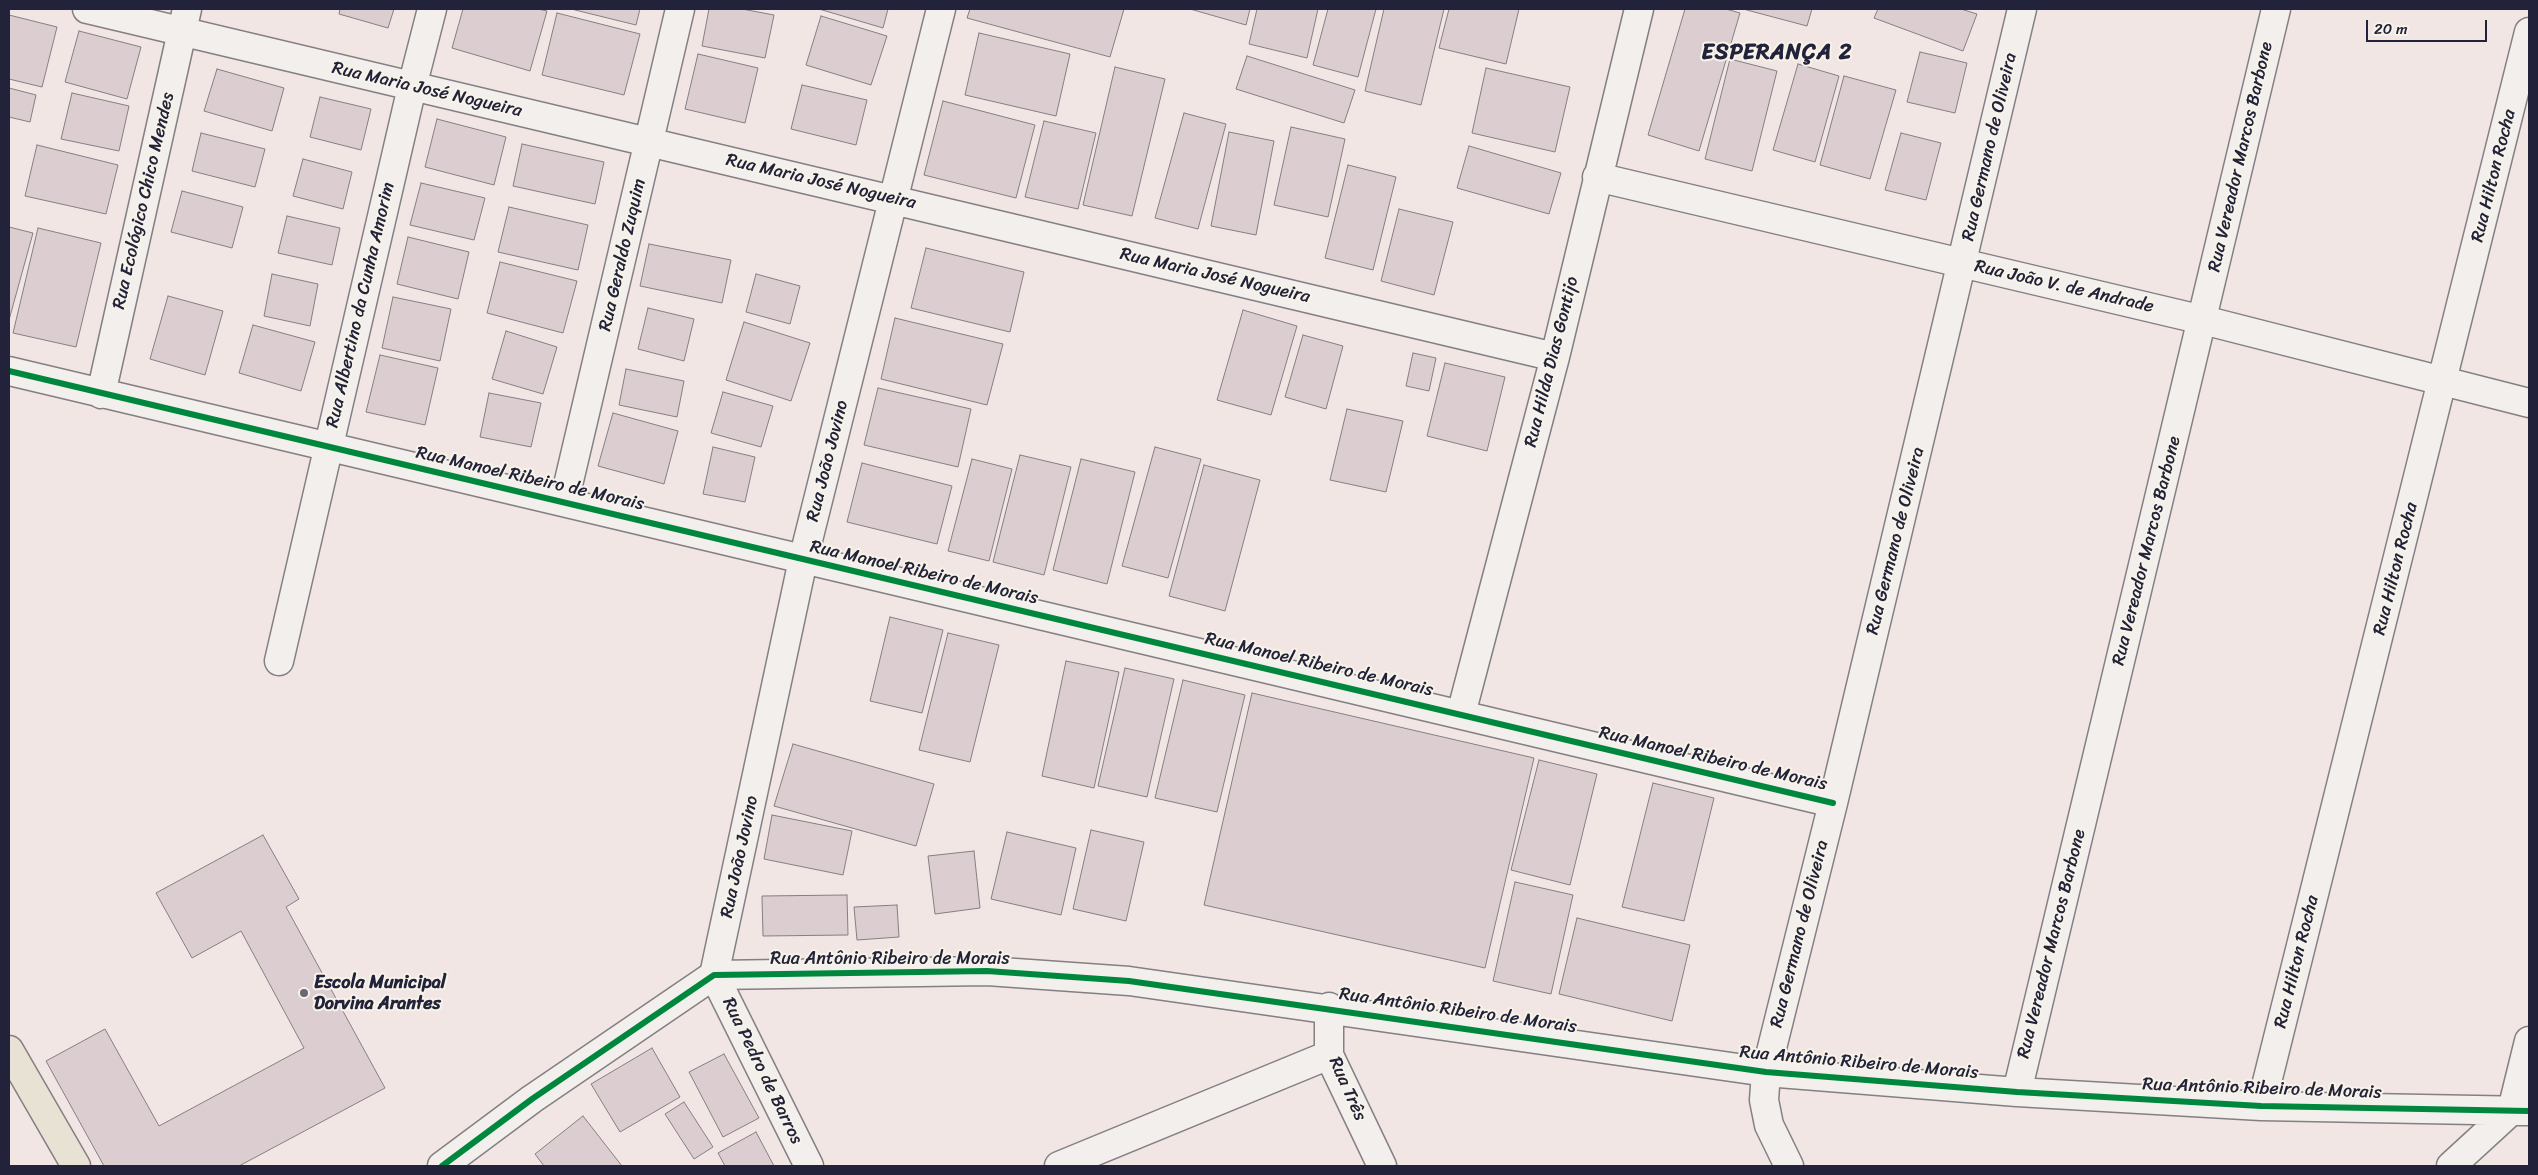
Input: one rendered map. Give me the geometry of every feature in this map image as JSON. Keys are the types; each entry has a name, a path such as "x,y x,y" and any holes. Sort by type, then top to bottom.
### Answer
{"main road":[{"path":"9,1050 76,1166"}],"street":[{"name":"Rua Maria José Nogueira","path":"87,9 184,21 412,87 893,199 1555,357"},
{"name":"Rua Albertino da Cunha Amorim","path":"279,661 412,87 432,9"},
{"name":"Rua Geraldo Zuquim","path":"564,502 680,9"},
{"name":"Rua João Jovino","path":"714,975 803,560 941,9"},
{"name":"Rua Hilda Dias Gontijo","path":"1461,714 1555,357 1639,9"},
{"name":"Rua Germano de Oliveira","path":"1790,1166 1769,1125 1764,1100 1766,1072 1833,803 2022,9"},
{"name":"Rua Vereador Marcos Barbone","path":"2017,1092 2276,9"},
{"name":"Rua Ecológico Chico Mendes","path":"101,394 184,21"},
{"name":"Rua Hilton Rocha","path":"2261,1106 2529,32"},
{"name":"Rua João V. de Andrade","path":"1597,177 2203,320 2529,403"},
{"name":"Rua Manoel Ribeiro de Morais","path":"9,371 1833,803"},
{"name":"Rua Antônio Ribeiro de Morais","path":"714,975 987,971 1129,981 1329,1008 1766,1072 2017,1092 2261,1106 2521,1110"},
{"path":"442,1166 532,1099 714,975"},
{"name":"Rua Pedro de Barros","path":"714,975 809,1166"},
{"name":"Rua Três","path":"1329,1008 1329,1055 1382,1166"},
{"path":"2451,1166 2521,1110 2529,1041"},
{"path":"1059,1166 1329,1055"}],"building":[{"path":"340,9 394,9 388,28 339,14"},
{"path":"463,9 538,9 547,11 530,71 452,48"},
{"path":"571,9 640,9 636,25"},
{"path":"709,9 742,9 774,15 765,58 702,46"},
{"path":"819,9 888,9 883,28"},
{"path":"970,9 1124,9 1110,57 967,18"},
{"path":"1190,9 1250,9 1246,25"},
{"path":"1257,9 1318,9 1307,58 1249,44"},
{"path":"1328,9 1376,9 1358,77 1313,65"},
{"path":"1384,9 1444,9 1421,105 1365,91"},
{"path":"1449,9 1519,9 1506,64 1439,48"},
{"path":"1685,9 1726,9 1740,13 1699,151 1648,135"},
{"path":"1743,9 1812,9 1807,26"},
{"path":"1878,9 1961,9 1977,14 1963,51 1874,18"},
{"path":"557,13 640,34 624,95 542,75"},
{"path":"9,15 57,27 42,87 9,79"},
{"path":"821,16 887,36 871,85 806,65"},
{"path":"79,31 141,47 127,99 65,82"},
{"path":"979,33 1070,54 1056,116 965,95"},
{"path":"1920,52 1967,63 1955,113 1907,102"},
{"path":"698,54 758,68 745,123 685,109"},
{"path":"1247,56 1355,90 1344,123 1236,89"},
{"path":"1730,59 1777,71 1752,171 1705,159"},
{"path":"1798,64 1839,76 1815,162 1773,150"},
{"path":"1115,67 1165,79 1132,216 1083,205"},
{"path":"1486,68 1570,87 1555,152 1472,133"},
{"path":"217,69 284,88 272,131 204,111"},
{"path":"1844,76 1896,90 1870,179 1820,165"},
{"path":"802,85 867,100 856,145 791,129"},
{"path":"9,88 36,95 30,122 9,117"},
{"path":"72,93 129,106 119,151 61,139"},
{"path":"320,97 371,109 361,150 310,137"},
{"path":"943,101 1035,125 1016,198 924,175"},
{"path":"1184,113 1226,124 1198,229 1155,218"},
{"path":"437,119 506,137 494,185 425,167"},
{"path":"1044,121 1096,133 1078,209 1025,197"},
{"path":"1291,127 1345,139 1328,217 1274,205"},
{"path":"1229,132 1274,141 1256,235 1211,226"},
{"path":"201,133 265,149 255,187 192,171"},
{"path":"1901,133 1941,143 1926,200 1885,190"},
{"path":"522,144 604,162 595,204 513,186"},
{"path":"37,145 118,165 106,214 25,196"},
{"path":"1469,146 1561,173 1549,214 1457,188"},
{"path":"303,159 352,172 343,209 293,196"},
{"path":"1348,165 1396,177 1373,270 1325,258"},
{"path":"421,183 485,198 474,240 410,225"},
{"path":"182,191 243,207 232,248 171,232"},
{"path":"509,207 588,225 578,270 498,252"},
{"path":"1399,209 1453,222 1434,295 1381,281"},
{"path":"287,216 340,228 332,265 278,253"},
{"path":"9,227 33,233 9,320"},
{"path":"38,228 101,243 76,347 13,333"},
{"path":"408,237 469,252 458,299 397,284"},
{"path":"649,244 731,260 722,303 640,286"},
{"path":"926,248 1024,272 1010,332 911,308"},
{"path":"500,262 577,281 563,333 487,313"},
{"path":"272,274 318,284 310,326 264,316"},
{"path":"756,274 800,286 790,324 746,312"},
{"path":"168,296 223,311 205,375 150,359"},
{"path":"393,297 451,309 440,361 382,348"},
{"path":"648,308 694,319 684,361 638,349"},
{"path":"1243,310 1297,326 1271,415 1217,400"},
{"path":"895,318 1003,344 987,405 881,379"},
{"path":"744,322 810,343 791,401 726,380"},
{"path":"253,325 315,342 301,391 239,373"},
{"path":"506,331 557,347 543,394 492,379"},
{"path":"1303,335 1343,346 1326,409 1285,397"},
{"path":"1413,353 1436,358 1429,391 1406,386"},
{"path":"380,355 438,368 425,425 366,412"},
{"path":"1445,363 1505,377 1487,451 1427,436"},
{"path":"626,369 684,381 677,417 619,405"},
{"path":"878,388 971,409 958,467 864,445"},
{"path":"723,392 773,406 761,447 711,433"},
{"path":"489,393 541,403 531,447 480,437"},
{"path":"1347,409 1403,421 1386,492 1330,480"},
{"path":"613,413 678,431 664,484 598,466"},
{"path":"713,447 755,457 745,502 703,494"},
{"path":"1155,447 1201,459 1168,578 1122,566"},
{"path":"1020,455 1071,467 1044,575 993,562"},
{"path":"972,459 1012,469 989,561 948,551"},
{"path":"1081,459 1135,472 1107,584 1053,570"},
{"path":"862,463 952,486 937,544 847,522"},
{"path":"1204,465 1260,480 1225,611 1169,596"},
{"path":"890,617 943,630 922,713 870,701"},
{"path":"948,633 999,645 970,762 919,750"},
{"path":"1066,661 1119,672 1094,788 1042,776"},
{"path":"1125,668 1174,679 1147,797 1098,786"},
{"path":"1183,680 1245,695 1217,812 1155,798"},
{"path":"1252,693 1534,758 1485,968 1204,905"},
{"path":"793,744 934,784 916,846 774,806"},
{"path":"1539,760 1597,774 1570,885 1511,870"},
{"path":"1653,783 1714,798 1684,921 1622,907"},
{"path":"772,815 852,831 843,875 764,859"},
{"path":"1091,830 1144,842 1126,921 1073,909"},
{"path":"1007,832 1076,848 1061,915 991,899"},
{"name":"Escola Municipal Dorvina Arantes","path":"263,835 299,899 286,907 385,1088 239,1166 104,1166 46,1061 105,1029 159,1126 304,1048 241,931 192,958 156,893"},
{"path":"974,851 980,908 935,914 928,856"},
{"path":"1515,882 1573,895 1551,994 1493,981"},
{"path":"847,895 848,935 763,936 762,896"},
{"path":"897,905 899,937 857,940 854,907"},
{"path":"1577,918 1690,945 1672,1021 1559,994"},
{"path":"652,1048 680,1097 620,1132 591,1084"},
{"path":"724,1054 759,1118 723,1137 689,1072"},
{"path":"684,1102 713,1147 694,1159 665,1114"},
{"path":"583,1116 622,1166 544,1166 535,1154"},
{"path":"756,1132 774,1166 725,1166 718,1153"}],"cycle path":[{"path":"9,371 1833,803"},
{"path":"442,1166 532,1099 714,975 987,971 1129,981 1766,1072 2017,1092 2261,1106 2529,1111"}],"place":[{"name":"Escola Municipal Dorvina Arantes","path":"304,993"}],"district":[{"name":"ESPERANÇA 2","path":"1777,53"}]}
